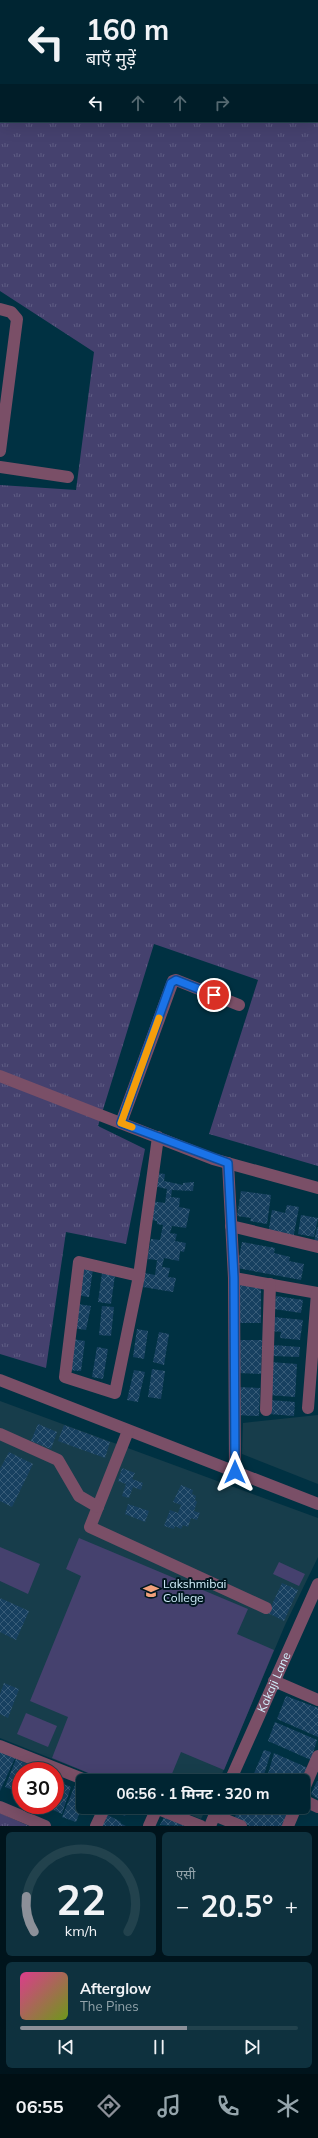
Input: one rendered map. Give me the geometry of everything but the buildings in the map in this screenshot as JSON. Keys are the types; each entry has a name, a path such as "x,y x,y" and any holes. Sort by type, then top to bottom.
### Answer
{"street":[{"path":"0,309 12,312 17,319 0,451"},
{"path":"0,467 68,477"},
{"path":"121,1123 173,981 176,980 239,1005"},
{"path":"0,1076 228,1163 318,1188"},
{"path":"139,1276 79,1262 65,1378 115,1393 139,1276 158,1137"},
{"path":"228,1163 234,1278 235,1472"},
{"path":"232,1226 318,1247"},
{"path":"234,1278 317,1293 308,1408"},
{"path":"266,1410 270,1284"},
{"path":"0,1380 318,1504"},
{"path":"128,1431 90,1528 266,1608"},
{"path":"0,1434 58,1460 79,1496 98,1507"},
{"name":"Kakaji Lane","path":"233,1774 318,1584"},
{"path":"274,1681 318,1700"},
{"path":"0,1746 76,1776"},
{"path":"310,1775 318,1756"},
{"path":"0,1807 45,1826"},
{"path":"96,1826 102,1814"},
{"path":"149,1826 153,1814"},
{"path":"170,1814 201,1826"},
{"path":"288,1826 293,1814"},
{"path":"214,1816 241,1826"}],"shaded area":[{"name":"Lakshmibai College","path":"0,1401 318,1518 318,1557 285,1625 222,1774 90,1774 64,1763 64,1762 60,1762 0,1738"},
{"path":"318,1415 318,1484 242,1454 243,1423"},
{"path":"188,1814 204,1814 201,1819"}],"green space":[{"path":"0,122 318,122 318,1166 209,1134 258,980 154,944 98,1126 145,1149 126,1244 66,1232 46,1368 0,1354 0,485 76,490 94,352 0,291"},
{"path":"79,1538 248,1609 237,1634 274,1650 224,1770 181,1752 172,1774 91,1774 52,1758 68,1717 30,1701 81,1576 66,1569"},
{"path":"0,1547 40,1564 28,1594 0,1581"},
{"path":"279,1562 305,1574 299,1586 273,1574"},
{"path":"26,1713 57,1726 48,1747 17,1734"},
{"path":"0,1813 29,1826 0,1826"}],"slow traffic":[{"path":"132,1127 121,1123 159,1018"}],"place":[{"name":"Lakshmibai College","path":"151,1591"}],"route":[{"path":"214,995 176,980 171,983 121,1123 213,1159 228,1163 234,1278 235,1472"}]}
